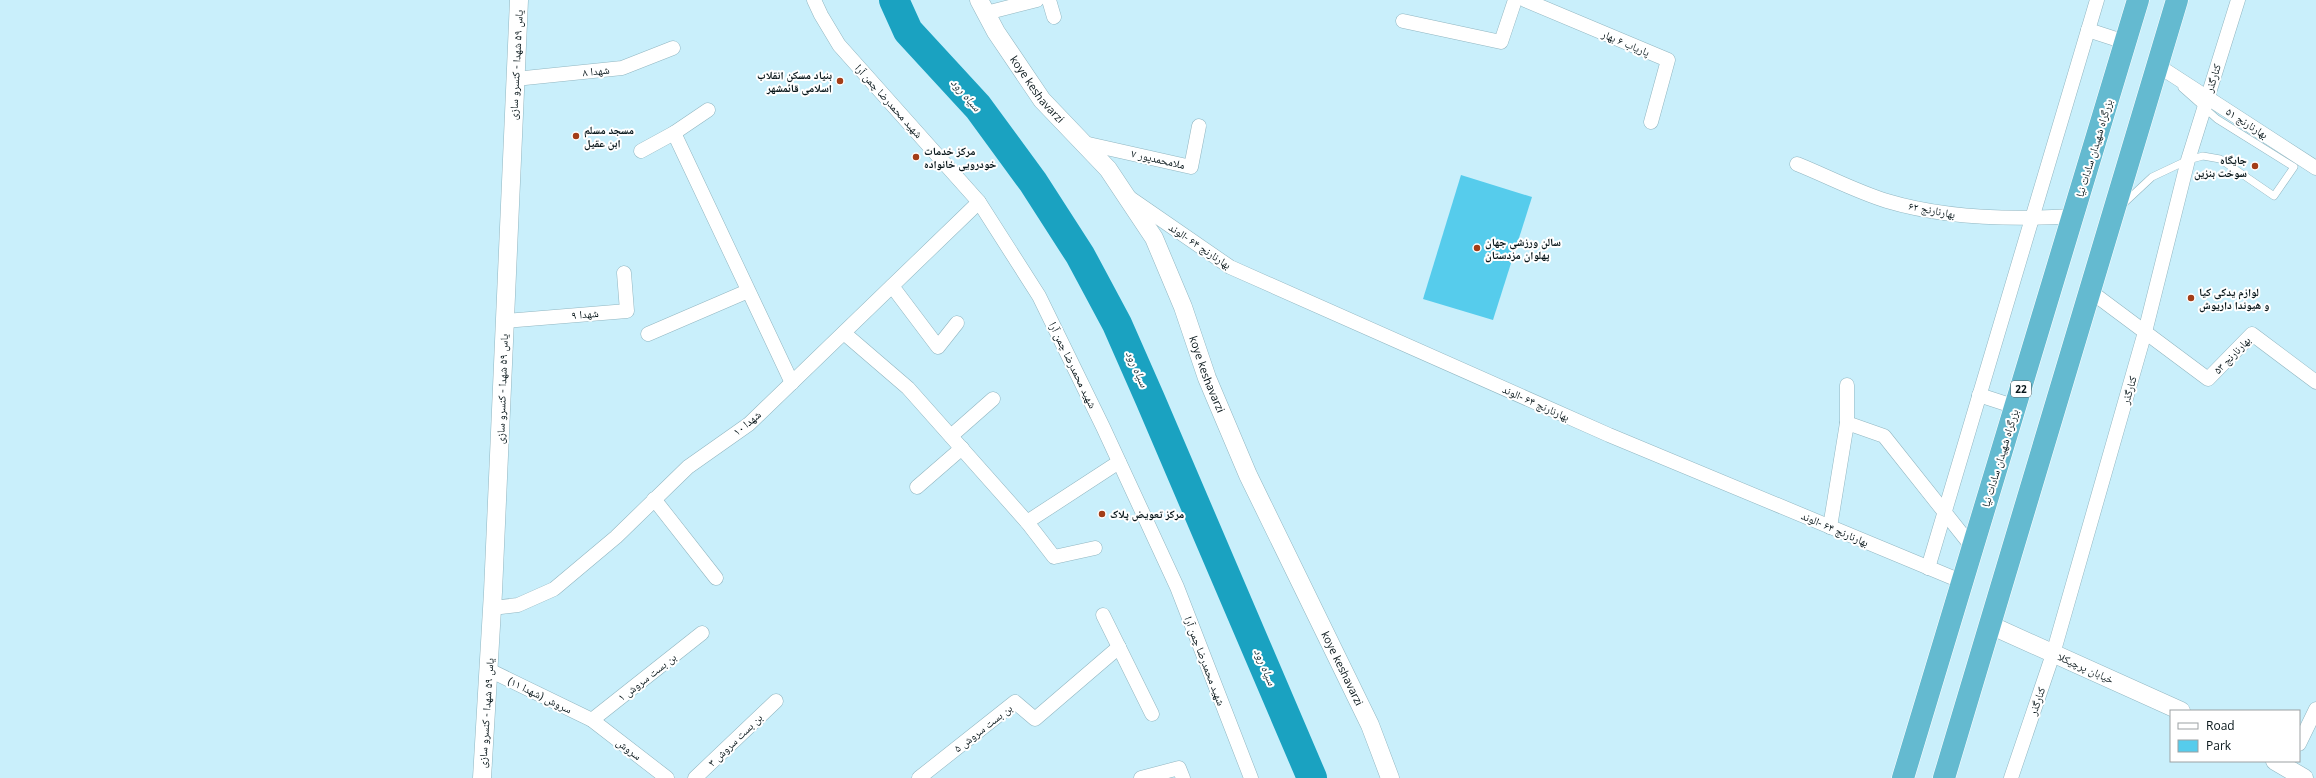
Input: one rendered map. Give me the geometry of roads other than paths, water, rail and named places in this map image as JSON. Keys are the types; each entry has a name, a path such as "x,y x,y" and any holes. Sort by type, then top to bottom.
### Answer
{"highway":[{"name":"بزرگراه شهیدان سادات نیا","path":"1903,778 2138,0"},
{"path":"1944,778 2177,0"}],"street":[{"name":"یاس ۵۹ شهدا - کنسرو سازی","path":"482,778 492,608 519,0"},
{"name":"شهید محمدرضا چمن آرا","path":"814,0 839,45 979,202 1039,296 1119,462 1176,587 1251,778"},
{"path":"983,7 1037,0"},
{"path":"1049,0 1054,17"},
{"path":"1403,21 1500,42 1515,0"},
{"name":"پاریاب ۶ بهار","path":"1525,0 1668,60 1650,122"},
{"path":"1928,568 2097,0"},
{"name":"کنارگذر","path":"2011,778 2054,654 2145,332 2188,160 2238,0"},
{"name":"koye keshavarzi","path":"983,7 996,32 1042,100 1108,169 1154,238 1183,307 1207,378 1248,475 1370,724 1390,778"},
{"path":"2088,30 2125,42"},
{"name":"شهدا ۸","path":"515,79 622,68 673,48"},
{"name":"بهارنارنج ۵۱","path":"2158,65 2205,102 2316,168"},
{"path":"641,152 674,133 708,110"},
{"name":"ملامحمدپور ۷","path":"1084,143 1190,167 1199,126"},
{"path":"674,133 792,383"},
{"name":"بهارنارنج ۶۲","path":"1797,164 1887,201 1955,216 2032,219 2074,216"},
{"name":"بهارنارنج ۶۴ -الوند","path":"1125,194 1230,267 1609,435 1963,582"},
{"name":"شهدا ۱۰","path":"492,608 518,605 554,589 616,537 688,467 750,424 979,202"},
{"name":"شهدا ۹","path":"505,321 627,311 624,272"},
{"path":"892,286 938,347 957,323"},
{"name":"بهارنارنج ۵۳","path":"2090,290 2208,379 2252,334 2316,382"},
{"path":"648,334 748,291"},
{"path":"844,333 908,388 1027,522 1054,557 1095,548"},
{"path":"1830,527 1847,423 1847,385"},
{"path":"1979,394 2016,407"},
{"path":"951,436 993,399"},
{"path":"1847,423 1884,436 1973,548"},
{"path":"917,487 962,448"},
{"path":"1027,522 1119,462"},
{"path":"654,499 716,578"},
{"path":"1103,615 1152,714"},
{"name":"خیابان پرچیکلا","path":"1990,625 2179,710"},
{"name":"بن بست سروش ۱","path":"592,720 702,633"},
{"name":"بن بست سروش ۵","path":"919,778 1015,702 1035,719 1119,647"},
{"name":"سروش (شهدا ۱۱)","path":"488,670 592,720"},
{"name":"بن بست سروش ۳","path":"695,778 776,701"},
{"path":"2300,742 2316,709"},
{"name":"سروش","path":"592,720 666,778"},
{"path":"1142,778 1179,768 1183,778"}],"lane":[{"path":"2113,213 2152,177 2188,160 2203,156 2220,159 2274,196 2294,167 2217,119 2205,102"}],"waterway":[{"name":"سیاه رود","path":"894,0 908,31 978,107 1033,182 1080,255 1117,324 1312,778"}],"place":[{"name":"بنیاد مسکن انقلاب اسلامی قائمشهر","path":"840,81"},
{"name":"مسجد مسلم ابن عقیل","path":"576,136"},
{"name":"مرکز خدمات خودرویی خانواده","path":"916,157"},
{"name":"جایگاه سوخت بنزین","path":"2255,166"},
{"name":"سالن ورزشی جهان پهلوان مزدستان","path":"1477,248"},
{"name":"لوازم یدکی کیا و هیوندا داریوش","path":"2191,298"},
{"name":"مرکز تعویض پلاک","path":"1102,514"}]}
